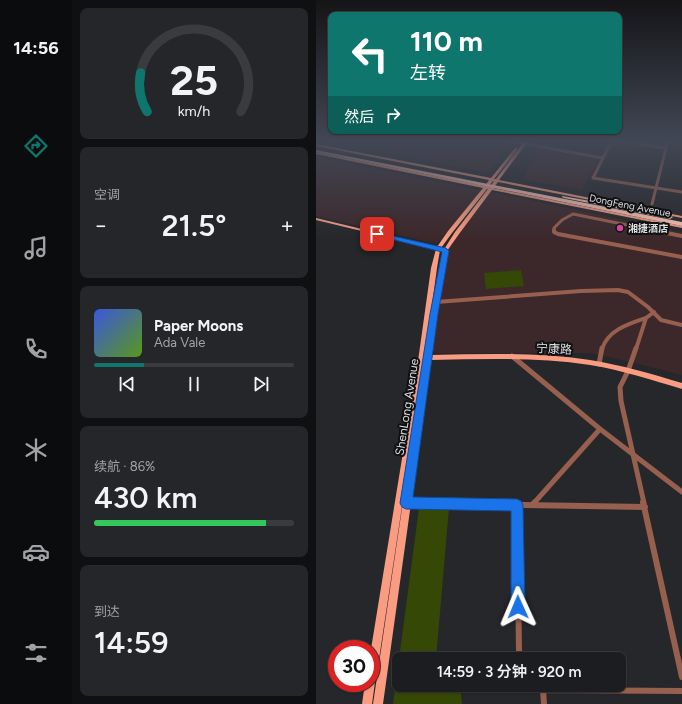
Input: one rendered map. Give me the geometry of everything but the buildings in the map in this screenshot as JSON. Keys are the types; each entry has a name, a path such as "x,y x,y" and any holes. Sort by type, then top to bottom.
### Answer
{"highway":[{"name":"DongFeng Avenue","path":"419,173 682,226"},
{"name":"DongFeng Avenue","path":"449,173 682,218"}],"main road":[{"path":"416,173 682,226"},
{"path":"451,173 682,218"},
{"name":"ShenLong Avenue","path":"378,640 425,356 446,251 500,173"},
{"name":"ShenLong Avenue","path":"378,704 425,356 434,268 438,249 450,232 489,188"},
{"path":"316,219 446,251"},
{"name":"宁康路","path":"425,356 512,357 599,362 629,369 682,386"},
{"path":"629,369 682,382"},
{"path":"367,704 369,692"}],"street":[{"path":"596,173 593,178 682,192"},
{"path":"652,204 660,173"},
{"path":"682,236 573,214 562,220 554,228 554,232 558,234 682,257"},
{"path":"436,302 580,291 618,290 628,292 654,312 661,320 682,325"},
{"path":"599,362 604,341 609,336 624,325 646,318 654,312"},
{"path":"646,318 629,369 620,387 682,677"},
{"path":"512,357 600,429 682,492"},
{"path":"532,505 600,429"},
{"path":"406,503 645,507"},
{"path":"517,505 520,652"},
{"path":"626,690 682,691"},
{"path":"542,692 544,704"}],"shaded area":[{"path":"316,173 395,173 481,190 437,244 316,216"},
{"path":"525,173 591,173 582,190 522,179"},
{"path":"491,192 682,232 682,375 590,353 436,353 431,348 445,251"}],"green space":[{"path":"521,270 524,286 486,289 484,273"},
{"path":"419,508 449,508 437,652 400,652"},
{"path":"395,692 460,692 462,704 393,704"}],"place":[{"name":"湘捷酒店","path":"620,228"}],"route":[{"path":"377,234 446,251 434,314 406,503 517,505 518,607"}]}
